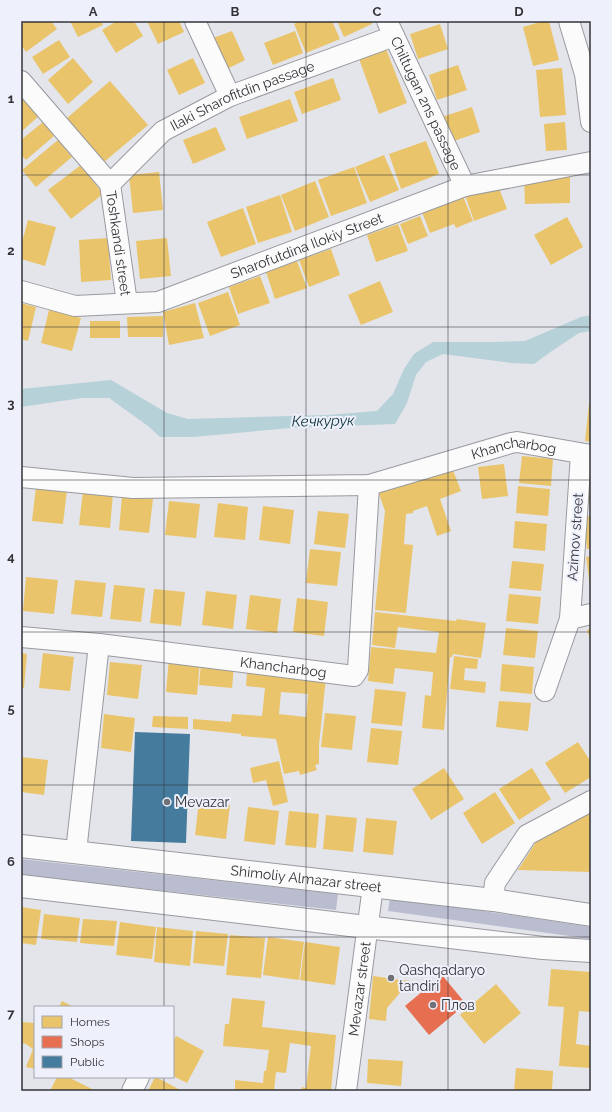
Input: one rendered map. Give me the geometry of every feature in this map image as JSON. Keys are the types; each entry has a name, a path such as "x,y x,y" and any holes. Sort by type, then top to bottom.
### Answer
{"main road":[{"name":"Shimoliy Almazar street","path":"21,846 493,900 591,915"},
{"path":"21,886 543,948 591,951"}],"street":[{"path":"195,21 230,96"},
{"path":"569,21 585,74 591,122"},
{"name":"Ilaki Sharofitdin passage","path":"110,184 163,131 230,96 390,28"},
{"name":"Chiltugаn 2ns passage","path":"390,28 465,186"},
{"path":"21,81 110,184"},
{"name":"Sharofutdina Ilokiy Street","path":"21,291 75,306 158,302 465,186 591,162"},
{"name":"Toshkandi street","path":"110,184 127,303"},
{"name":"Khancharbog","path":"21,477 133,488 369,485 518,442 586,455"},
{"name":"Azimov street","path":"544,691 570,619 586,455"},
{"name":"Khancharbog","path":"21,637 99,644 354,676 358,670 369,485"},
{"path":"570,619 591,614"},
{"path":"76,852 99,644"},
{"path":"493,900 495,883 527,835 591,801"},
{"name":"Mevazаr street","path":"346,1091 373,886"},
{"path":"132,1091 138,1078"}],"shaded area":[{"path":"21,859 338,894 336,910 21,875"},
{"path":"390,897 591,927 591,939 388,911"}],"water":[{"name":"Кечкурук","path":"591,315 591,331 579,333 534,364 511,363 443,354 426,362 416,375 407,403 395,424 290,428 193,437 160,437 148,426 109,398 82,398 21,407 21,389 111,380 167,413 188,419 327,415 377,411 393,394 404,369 414,354 433,342 525,341 581,317"}],"building: Homes":[{"path":"26,21 51,21 57,29 26,52 21,45 21,25"},
{"path":"70,21 101,21 103,25 78,37"},
{"path":"117,21 134,21 143,36 116,53 102,30"},
{"path":"147,21 179,21 184,32 158,44"},
{"path":"301,21 332,21 340,39 306,53 294,24"},
{"path":"337,21 371,21 372,24 344,37"},
{"path":"549,21 559,60 533,66 523,27"},
{"path":"440,24 448,49 418,59 410,34"},
{"path":"232,31 245,60 227,69 213,38"},
{"path":"295,31 303,53 273,65 264,43"},
{"path":"59,40 70,57 43,74 32,57"},
{"path":"385,46 407,103 379,114 358,56"},
{"path":"73,58 93,82 68,104 48,80"},
{"path":"193,58 205,83 179,95 167,70"},
{"path":"458,65 467,90 437,100 429,75"},
{"path":"562,68 566,115 540,117 536,70"},
{"path":"333,78 341,100 302,114 294,92"},
{"path":"110,81 148,125 104,162 67,118"},
{"path":"21,97 39,116 21,132"},
{"path":"290,99 298,121 247,139 239,117"},
{"path":"472,107 480,132 451,142 442,117"},
{"path":"43,122 54,136 26,160 21,155 21,140"},
{"path":"565,122 567,150 546,151 544,124"},
{"path":"216,127 226,150 193,164 183,140"},
{"path":"58,140 72,157 36,187 22,170"},
{"path":"426,141 439,174 401,189 389,154"},
{"path":"384,155 399,190 370,202 355,167"},
{"path":"81,165 103,194 71,219 48,190"},
{"path":"354,167 367,203 331,216 318,180"},
{"path":"159,172 163,210 133,213 129,175"},
{"path":"570,177 570,203 525,204 524,178"},
{"path":"315,181 329,217 295,231 281,195"},
{"path":"497,183 507,209 474,221 465,195"},
{"path":"280,195 292,232 258,243 246,207"},
{"path":"463,196 473,221 456,228 454,224 430,233 422,212"},
{"path":"243,208 256,244 221,257 207,222"},
{"path":"420,216 428,236 408,244 400,224"},
{"path":"567,217 583,247 551,265 534,235"},
{"path":"28,220 56,227 45,266 21,259 21,246"},
{"path":"398,224 408,251 376,262 367,235"},
{"path":"108,238 111,280 81,282 79,240"},
{"path":"167,238 171,276 140,279 136,241"},
{"path":"331,249 340,275 309,287 299,260"},
{"path":"297,261 307,288 275,299 266,272"},
{"path":"260,276 270,303 238,314 229,287"},
{"path":"380,281 393,312 361,325 348,295"},
{"path":"228,292 240,325 210,336 198,303"},
{"path":"21,303 36,307 28,341 21,339"},
{"path":"195,303 204,338 169,345 163,312"},
{"path":"49,310 81,318 72,351 41,343"},
{"path":"163,316 163,337 128,337 127,317"},
{"path":"90,321 120,321 120,338 90,338"},
{"path":"589,404 591,404 591,442 585,441"},
{"path":"522,456 553,459 551,486 519,483"},
{"path":"504,464 508,496 482,499 478,467"},
{"path":"451,465 461,491 440,499 451,531 437,536 427,506 413,511 413,513 406,514 404,544 413,545 406,613 375,610 385,511 378,491"},
{"path":"591,476 591,509 590,509 586,477"},
{"path":"518,486 550,489 548,516 516,513"},
{"path":"36,487 67,490 63,524 32,521"},
{"path":"83,491 113,494 110,528 79,525"},
{"path":"122,496 153,499 149,533 119,530"},
{"path":"169,501 200,504 196,538 165,535"},
{"path":"218,503 248,507 245,540 214,537"},
{"path":"263,506 294,510 290,544 259,540"},
{"path":"318,511 349,514 345,548 314,544"},
{"path":"591,516 591,549 587,549 583,517"},
{"path":"515,521 547,524 545,551 513,548"},
{"path":"310,549 341,552 337,586 306,583"},
{"path":"591,556 591,586 590,586 586,557"},
{"path":"512,561 544,564 541,591 509,588"},
{"path":"26,577 58,580 54,614 23,611"},
{"path":"75,580 106,583 102,617 71,614"},
{"path":"114,585 145,588 141,622 110,619"},
{"path":"154,589 185,592 181,626 150,623"},
{"path":"206,591 237,595 233,629 202,625"},
{"path":"509,594 541,597 538,624 506,621"},
{"path":"250,595 281,599 277,633 246,629"},
{"path":"297,598 328,602 324,636 293,632"},
{"path":"375,612 486,623 481,658 453,654 452,657 450,657 444,730 422,728 425,695 431,696 433,672 395,668 393,684 368,681 371,647 436,653 439,632 398,627 395,648 372,645"},
{"path":"506,628 538,631 535,658 503,655"},
{"path":"591,628 591,642 587,630"},
{"path":"21,653 27,654 24,688 21,688"},
{"path":"43,653 74,657 70,691 39,688"},
{"path":"454,656 478,659 477,669 465,668 464,680 486,682 485,693 450,689"},
{"path":"169,658 200,661 197,695 166,692"},
{"path":"110,662 142,665 138,699 107,695"},
{"path":"201,663 234,666 232,688 199,685"},
{"path":"502,664 534,667 532,694 500,691"},
{"path":"247,673 326,677 319,745 319,764 315,765 317,770 300,775 299,771 284,774 276,739 241,736 241,734 193,729 193,719 231,722 232,714 262,716 265,688 246,686","holes":["281,692 308,694 306,717 279,714"]},
{"path":"375,689 406,692 402,726 371,723"},
{"path":"499,701 531,703 528,731 496,727"},
{"path":"325,713 356,716 352,750 321,747"},
{"path":"104,714 135,718 131,752 101,748"},
{"path":"153,716 188,717 188,729 152,727"},
{"path":"371,728 402,731 398,765 367,762"},
{"path":"578,742 591,762 591,777 565,793 545,763"},
{"path":"21,757 48,760 44,795 21,792"},
{"path":"279,761 288,802 273,806 266,780 253,783 250,768"},
{"path":"444,768 464,799 431,820 412,789"},
{"path":"532,768 551,799 519,820 499,789"},
{"path":"495,792 515,823 482,844 463,813"},
{"path":"199,801 230,805 226,839 195,835"},
{"path":"248,807 279,811 275,845 244,841"},
{"path":"591,810 591,872 518,870 538,839"},
{"path":"289,811 319,814 316,848 285,845"},
{"path":"326,815 357,818 353,852 323,849"},
{"path":"366,818 397,821 393,855 363,852"},
{"path":"21,907 41,910 36,945 21,943"},
{"path":"44,914 80,918 77,942 41,939"},
{"path":"83,919 117,921 114,946 80,943"},
{"path":"120,922 156,927 152,959 116,955"},
{"path":"157,927 193,931 190,966 154,962"},
{"path":"196,931 228,934 224,966 193,963"},
{"path":"230,935 265,938 261,978 226,975"},
{"path":"268,937 304,942 299,980 263,975"},
{"path":"305,942 340,947 335,985 300,980"},
{"path":"551,969 591,972 591,1012 579,1011 576,1044 591,1046 591,1068 559,1066 564,1007 548,1006"},
{"path":"373,976 410,981 387,1008 386,1021 369,1019"},
{"path":"496,984 521,1013 484,1044 460,1015"},
{"path":"232,998 265,1001 262,1027 336,1035 331,1091 301,1091 302,1087 306,1088 311,1046 290,1043 286,1073 276,1072 274,1091 235,1091 235,1080 263,1083 269,1050 223,1046 225,1024 229,1024"},
{"path":"62,1001 72,1006 60,1006"},
{"path":"21,1022 34,1023 34,1069 26,1067 33,1049 26,1044 21,1043"},
{"path":"176,1036 204,1051 187,1083 174,1076 174,1040"},
{"path":"368,1059 403,1061 401,1086 367,1083"},
{"path":"516,1068 553,1071 552,1091 514,1091"},
{"path":"56,1078 70,1078 96,1091 50,1091"},
{"path":"154,1078 158,1078 182,1091 148,1091"}],"building: Shops":[{"path":"442,975 466,1004 429,1035 405,1006"}],"building: Public":[{"path":"135,732 190,734 186,843 131,841"}],"place":[{"name":"Mevazar","path":"167,802"},
{"name":"Qashqadaryo tandiri","path":"391,978"},
{"name":"Плов","path":"433,1005"}]}
